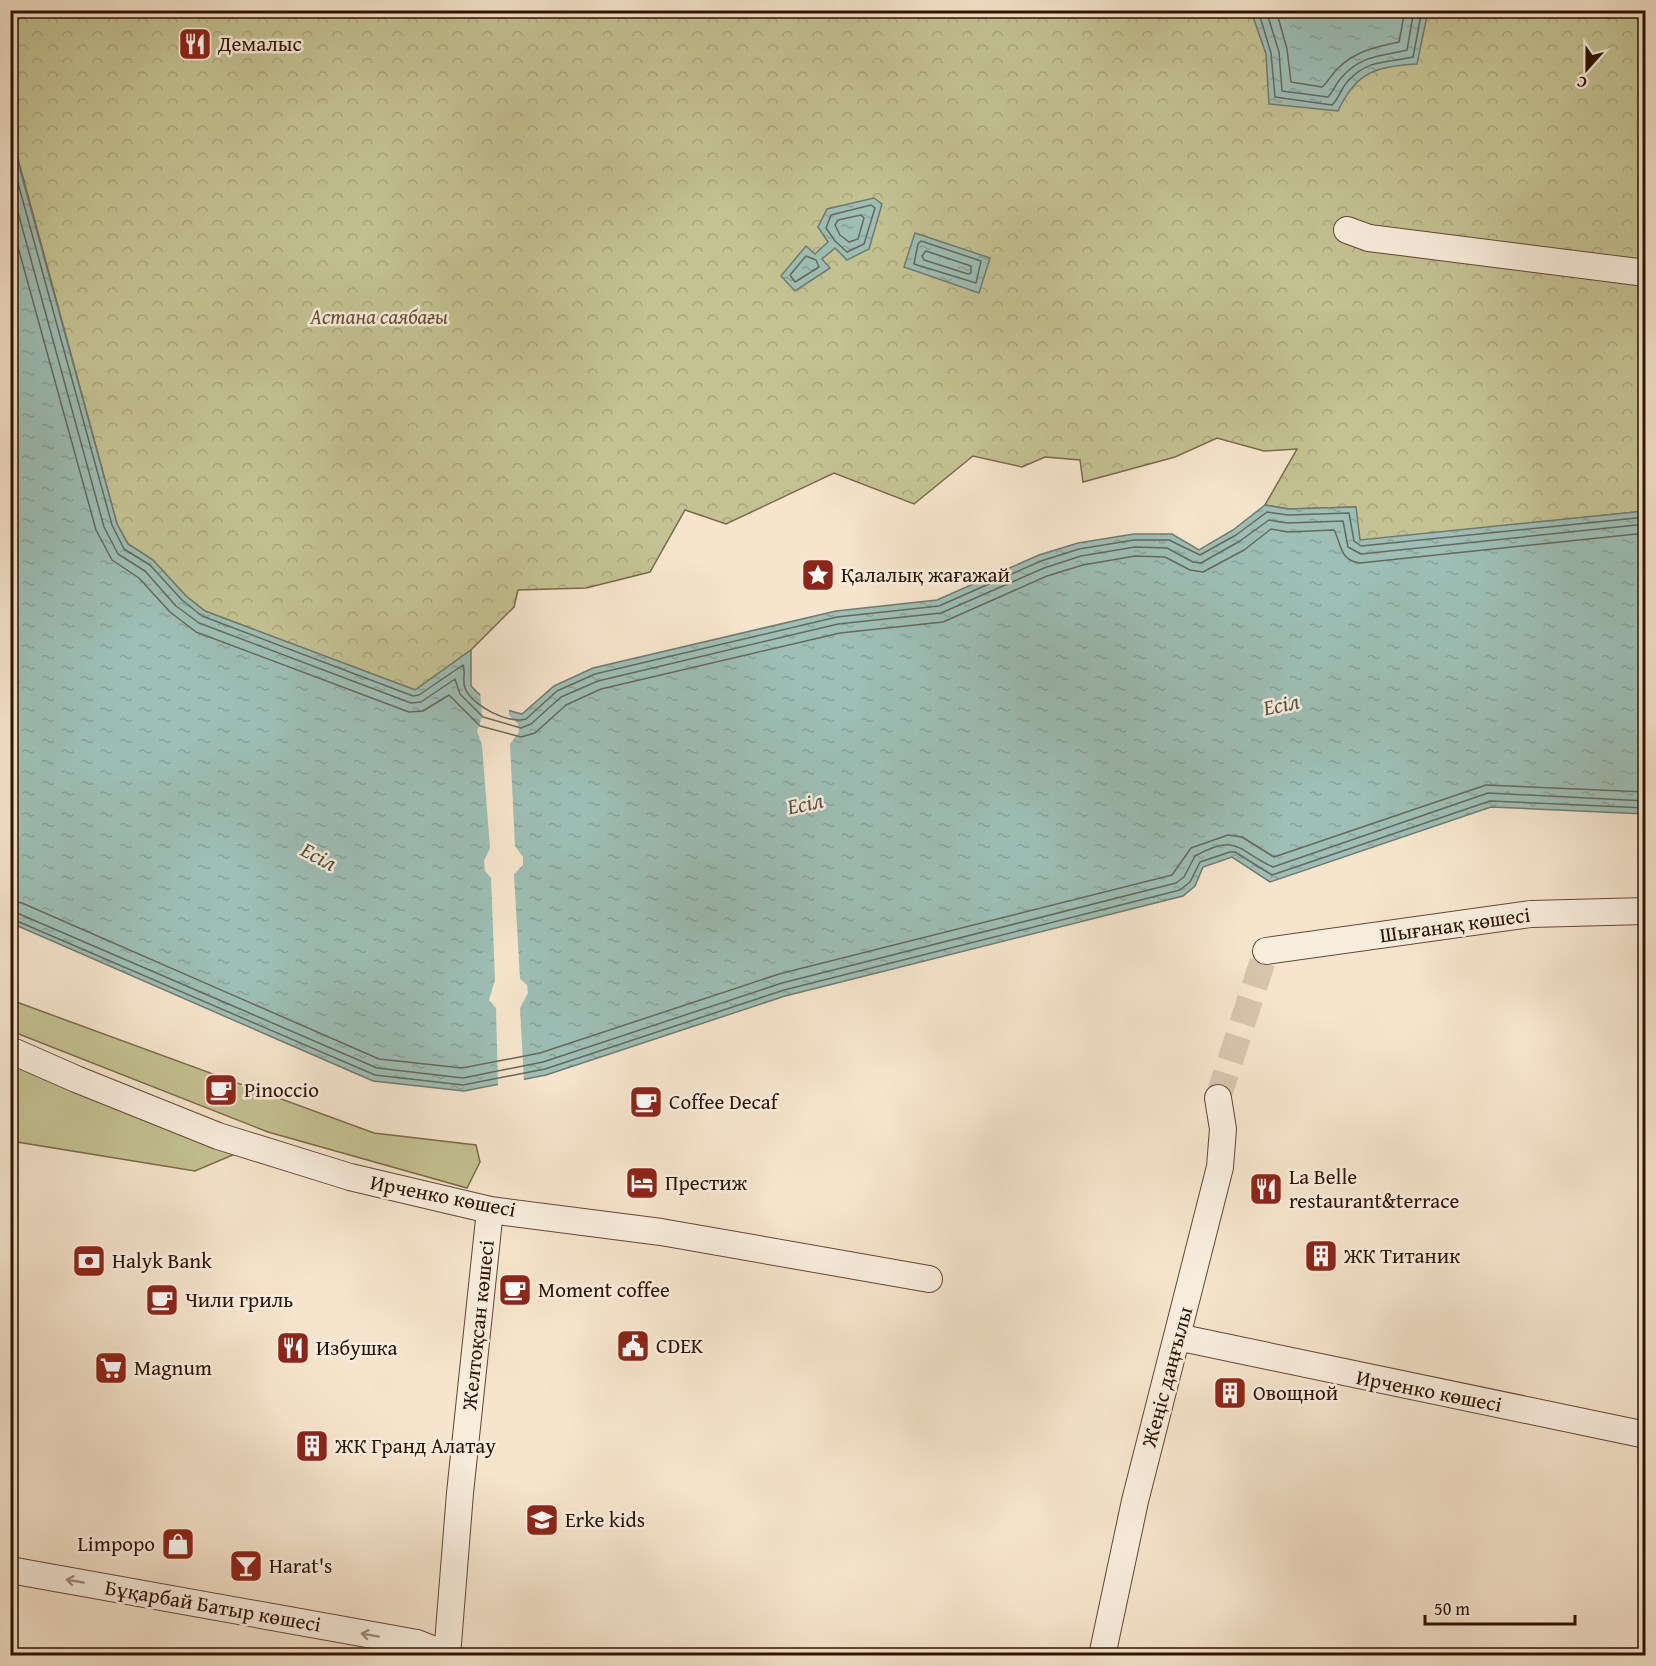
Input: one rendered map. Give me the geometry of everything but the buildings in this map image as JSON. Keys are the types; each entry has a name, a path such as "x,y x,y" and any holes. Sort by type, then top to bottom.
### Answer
{"street":[{"path":"1347,230 1369,238 1646,273"},
{"name":"Шығанақ көшесі","path":"1266,951 1531,914 1646,911"},
{"name":"Ирченко көшесі","path":"10,1050 219,1136 350,1177 490,1210 661,1232 929,1279"},
{"name":"Жеңіс даңғылы","path":"1102,1656 1135,1501 1220,1167 1223,1129 1218,1098"},
{"name":"Желтоқсан көшесі","path":"448,1655 460,1492 490,1210"},
{"name":"Ирченко көшесі","path":"1177,1338 1646,1435"},
{"name":"Бұқарбай Батыр көшесі","path":"10,1570 417,1643 448,1655"}],"green space":[{"name":"Астана саябағы","path":"10,11 1645,11 1645,511 1360,541 1355,507 1288,509 1265,505 1297,449 1264,451 1217,438 1175,457 1083,482 1080,460 1045,457 1022,467 973,456 914,504 834,473 726,524 685,510 650,572 586,588 518,590 514,607 471,650 415,690 205,611 186,596 153,560 128,544 117,524 11,133"},
{"path":"11,1000 374,1133 476,1145 480,1162 467,1188 268,1132 11,1031"},
{"path":"10,1059 235,1154 195,1171 11,1141"}],"water":[{"path":"1251,11 1428,11 1417,64 1379,69 1369,74 1352,87 1338,111 1269,104 1266,54"},
{"name":"Есіл","path":"10,133 117,524 128,544 153,560 186,596 205,611 415,690 471,650 471,686 491,706 522,714 554,686 593,668 836,611 937,600 1039,555 1078,543 1134,534 1172,534 1199,550 1233,530 1265,505 1288,509 1356,507 1360,540 1645,511 1645,814 1491,807 1270,882 1232,857 1203,867 1195,886 1183,896 785,996 546,1075 464,1091 373,1081 11,923"},
{"path":"874,198 882,204 869,249 847,260 835,248 822,259 830,268 795,291 781,276 806,246 815,254 828,242 818,227 827,209"},
{"path":"915,233 990,258 979,293 904,267"}],"pier":[{"path":"480,691 492,704 509,708 509,715 518,724 519,732 510,744 515,846 523,857 523,865 514,874 520,979 527,985 528,993 520,1008 524,1082 498,1087 496,1008 489,1000 495,980 491,878 485,871 484,861 490,848 482,745 477,731 482,717"}],"tunnel":[{"path":"1218,1098 1266,951"}],"place":[{"name":"Демалыс","path":"195,44"},
{"name":"Қалалық жағажай","path":"818,575"},
{"name":"Pinoccio","path":"221,1090"},
{"name":"Coffee Decaf","path":"646,1102"},
{"name":"Престиж","path":"642,1183"},
{"name":"La Belle restaurant&terrace","path":"1266,1189"},
{"name":"ЖК Титаник","path":"1321,1256"},
{"name":"Halyk Bank","path":"89,1261"},
{"name":"Moment coffee","path":"515,1290"},
{"name":"Чили гриль","path":"162,1300"},
{"name":"CDEK","path":"633,1346"},
{"name":"Избушка","path":"293,1348"},
{"name":"Magnum","path":"111,1368"},
{"name":"Овощной","path":"1230,1393"},
{"name":"ЖК Гранд Алатау","path":"312,1446"},
{"name":"Erke kids","path":"542,1520"},
{"name":"Limpopo","path":"178,1544"},
{"name":"Harat's","path":"246,1566"}]}
